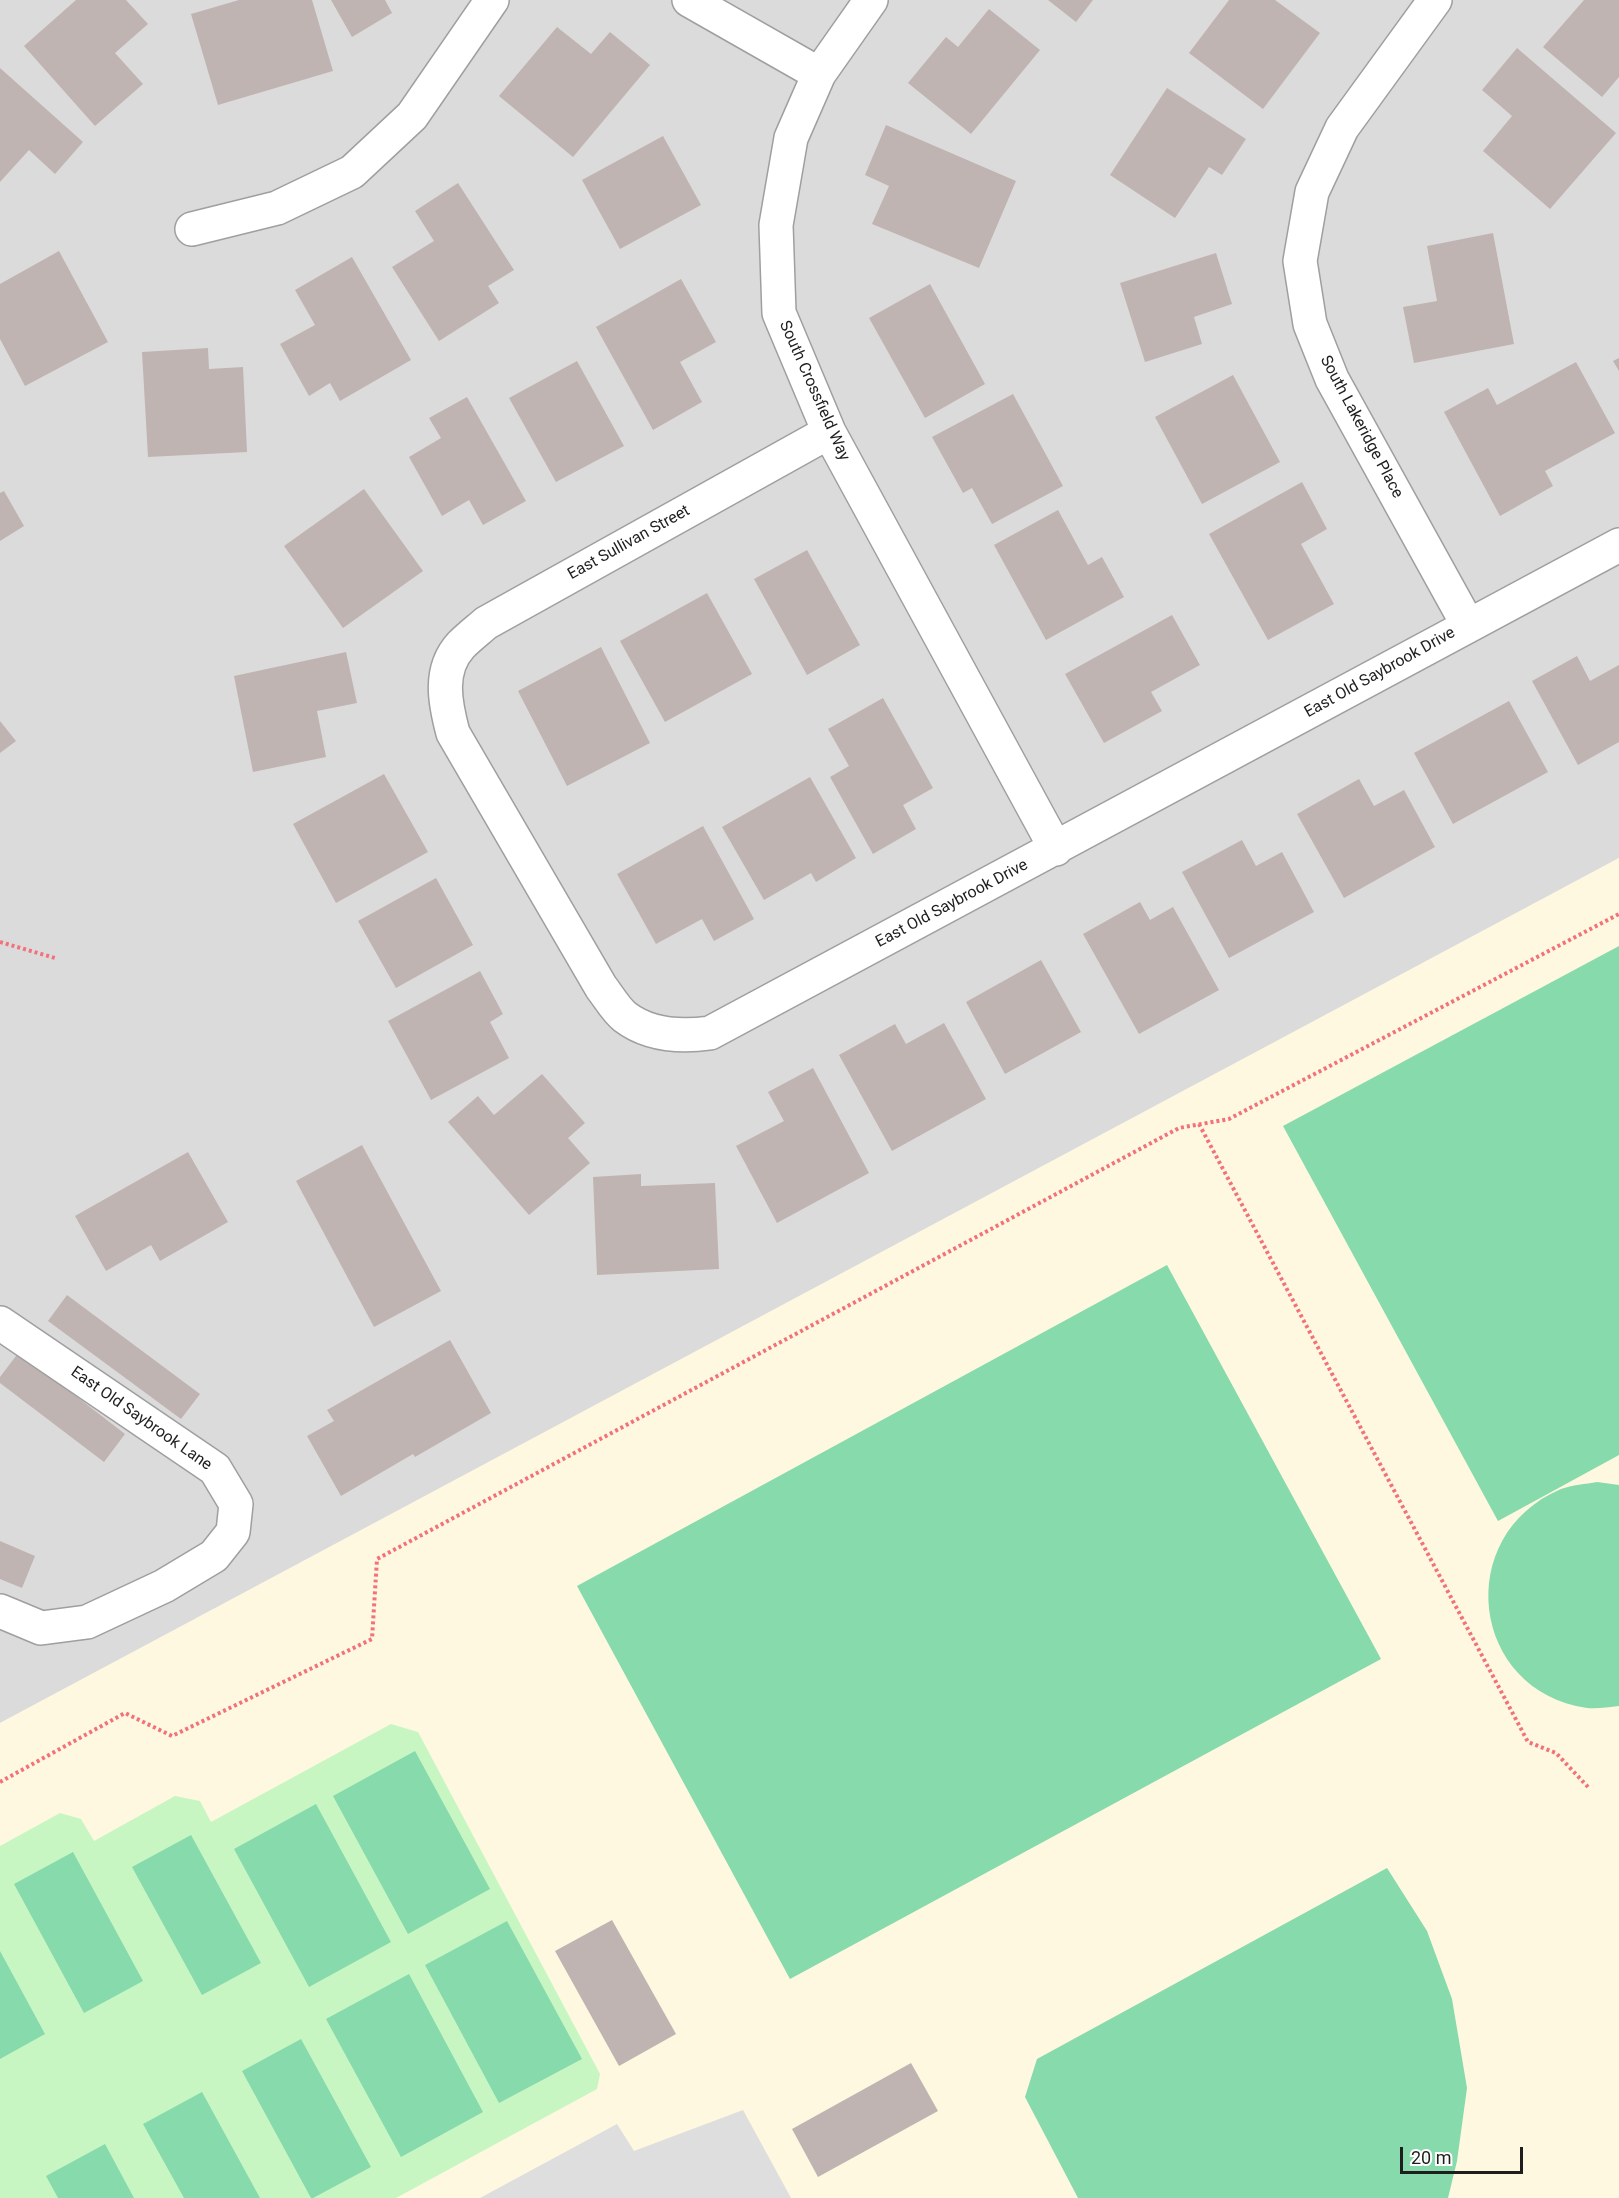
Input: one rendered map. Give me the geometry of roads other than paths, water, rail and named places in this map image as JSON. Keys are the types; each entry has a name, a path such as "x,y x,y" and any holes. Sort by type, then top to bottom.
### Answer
{"street":[{"path":"192,229 278,208 352,172 412,116 492,0"},
{"path":"689,0 819,74"},
{"name":"South Crossfield Way","path":"871,0 819,74 791,138 776,225 779,313 829,432 1056,849"},
{"name":"South Lakeridge Place","path":"1435,0 1342,128 1312,192 1300,261 1310,324 1332,379 1468,625"},
{"name":"East Sullivan Street","path":"446,673 460,646 486,623 829,432"},
{"name":"East Old Saybrook Drive","path":"446,673 445,703 453,733 601,987 624,1017 656,1032 684,1036 711,1033 1619,545"},
{"name":"East Old Saybrook Lane","path":"0,1323 215,1469 236,1504 233,1532 214,1556 164,1586 87,1622 41,1628 0,1611"}]}
